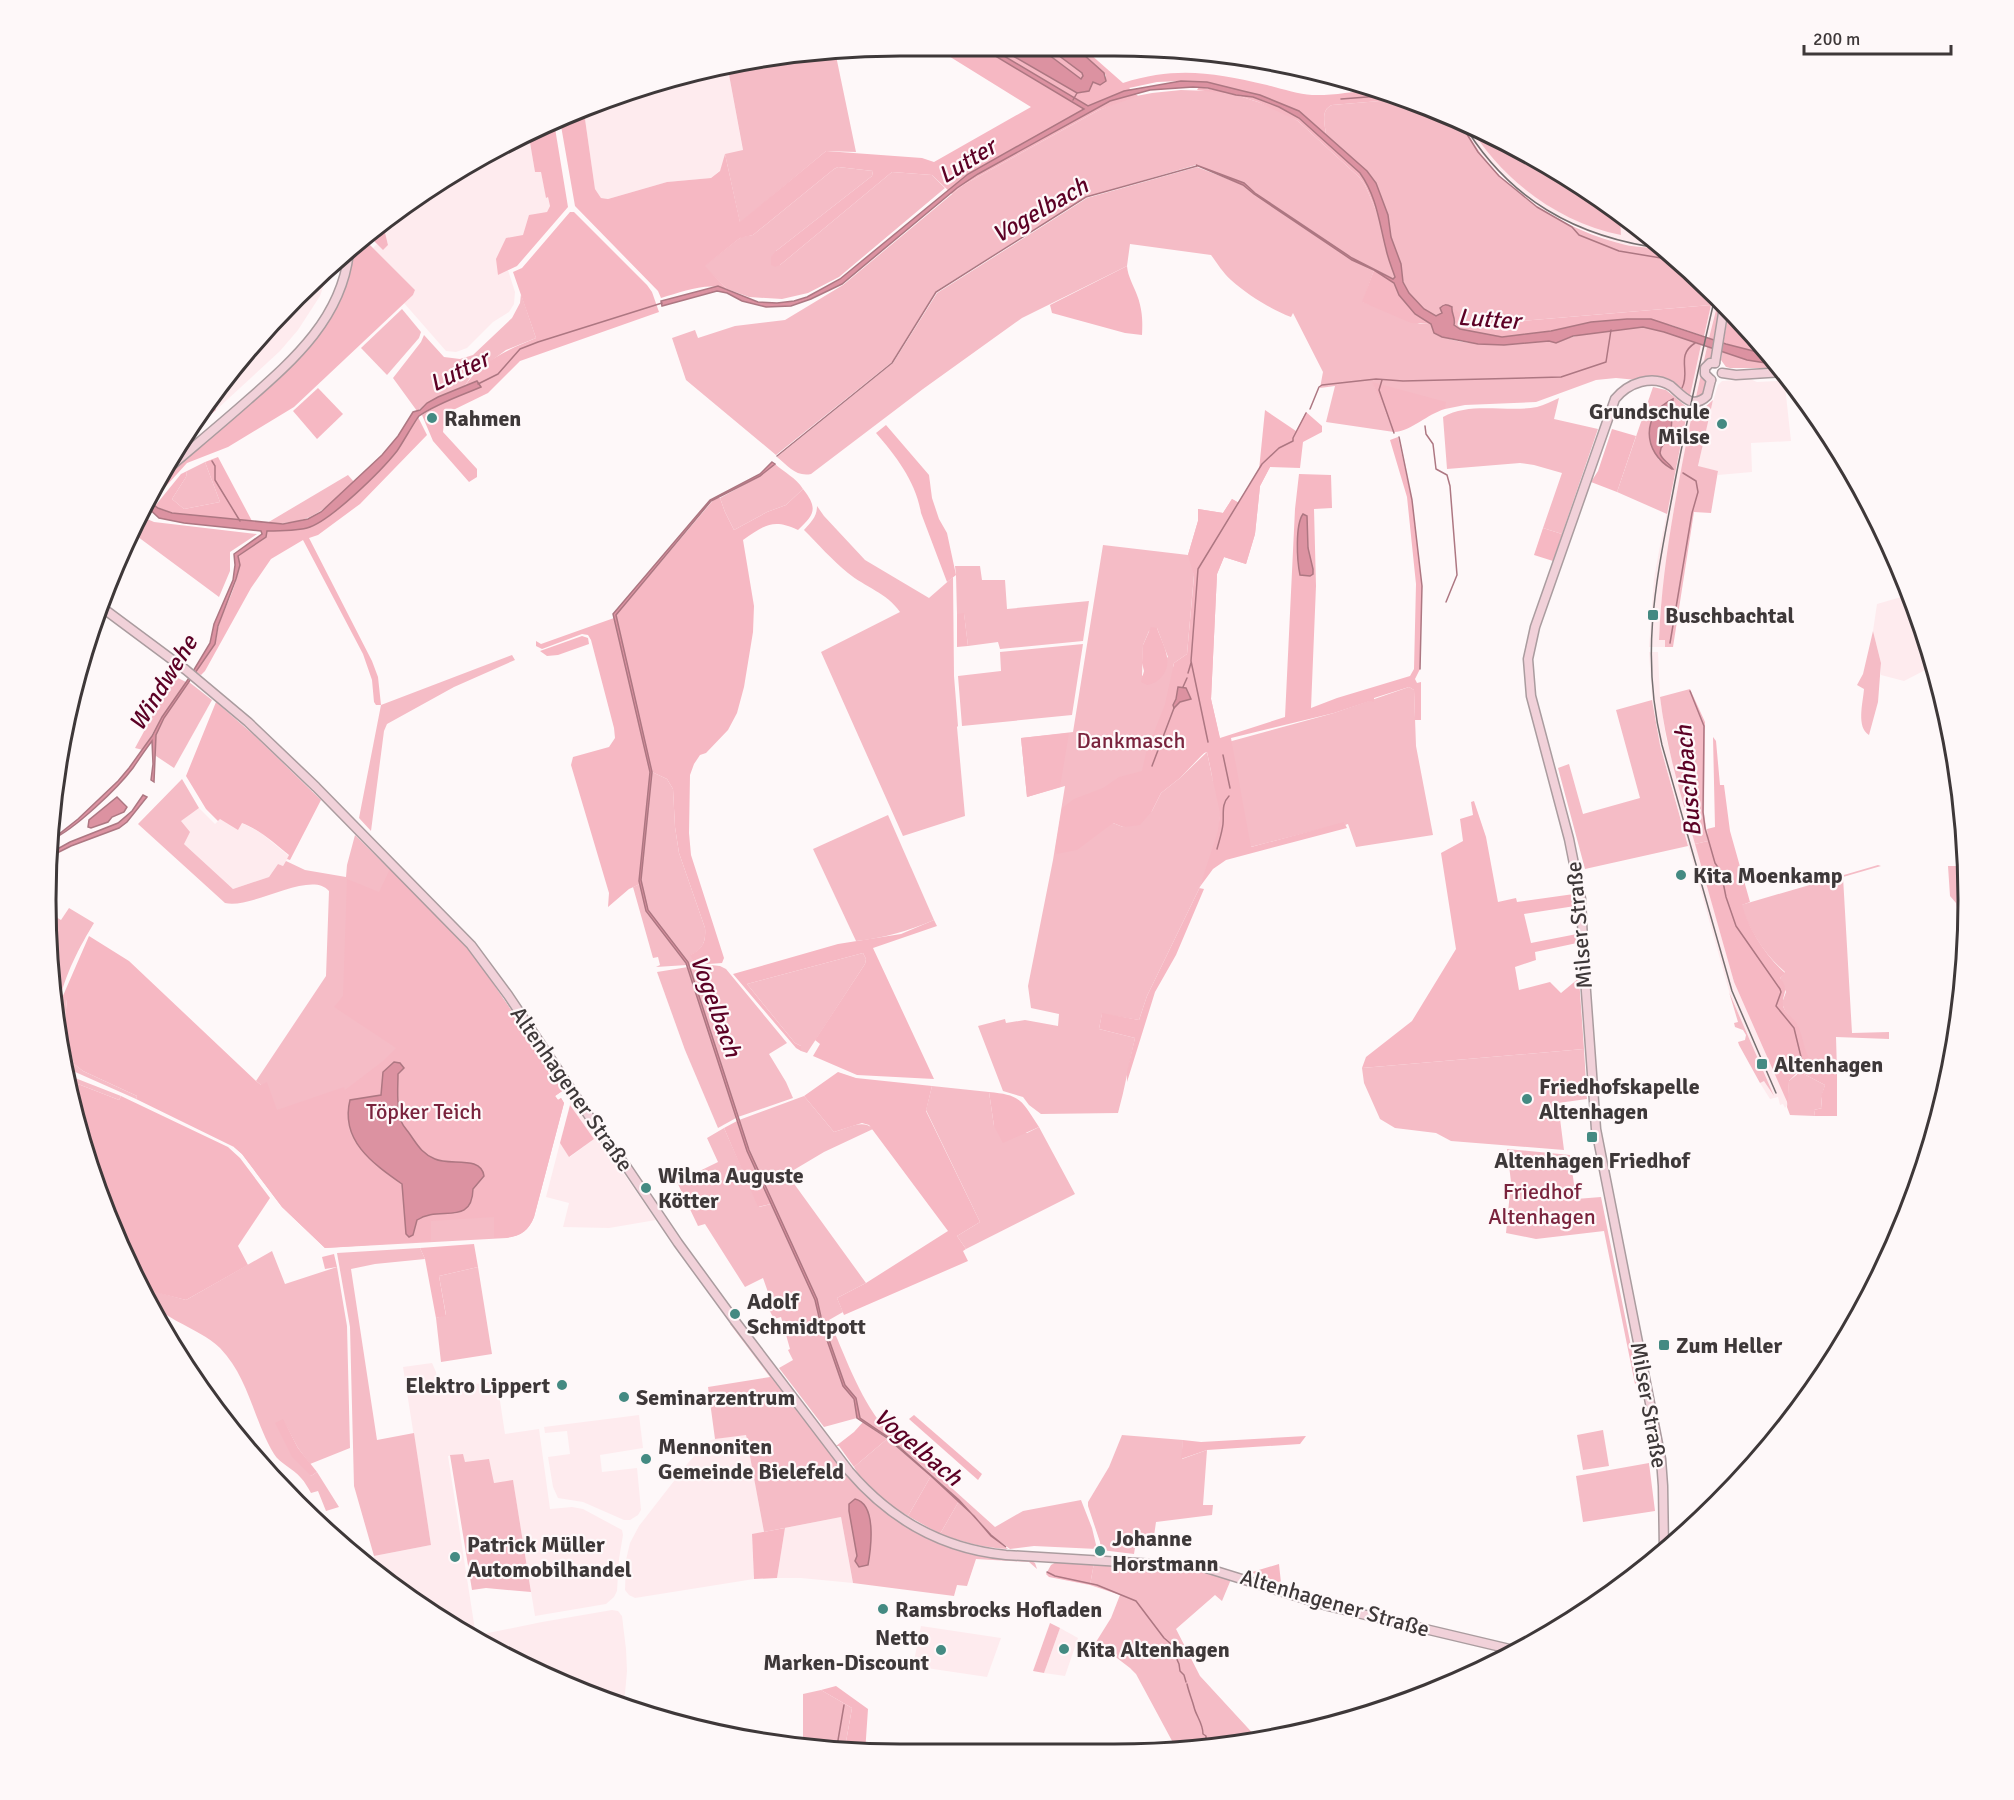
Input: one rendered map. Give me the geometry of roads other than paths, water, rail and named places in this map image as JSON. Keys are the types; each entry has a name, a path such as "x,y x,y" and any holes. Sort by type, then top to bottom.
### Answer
{"main road":[{"path":"183,456 304,349 330,313 341,287 347,262"},
{"path":"191,442 300,345 325,310 336,286 341,267"},
{"path":"1716,360 1705,368 1706,377 1710,380 1719,378 1722,373 1716,360 1723,315"},
{"path":"1722,373 1736,375 1773,373"},
{"name":"Milser Straße","path":"1664,1541 1661,1459 1596,1129 1580,890 1569,839 1531,696 1527,669 1529,648 1535,627 1615,399 1630,386 1653,381 1668,385 1689,400 1699,401 1707,396 1710,380"},
{"name":"Altenhagener Straße","path":"107,611 186,670 248,722 316,787 471,945 508,995 599,1131 735,1321 853,1475 892,1512 930,1535 974,1551 1203,1567 1328,1606 1505,1648"}],"waterway":[{"path":"1073,100 1077,93"},
{"path":"1341,99 1374,96"},
{"path":"1466,133 1478,152 1499,176 1537,207 1572,227 1579,235 1619,251 1663,258"},
{"name":"Vogelbach","path":"777,456 892,363 936,292 1086,197 1197,166"},
{"name":"Lutter","path":"478,384 498,374 520,349 662,303"},
{"path":"1310,409 1322,385 1376,379 1403,381 1561,377 1606,362 1611,330"},
{"name":"Buschbach","path":"1682,388 1685,376 1684,358 1689,348 1695,343"},
{"path":"1382,380 1379,390 1394,433"},
{"path":"1208,742 1191,661 1198,569 1262,464 1279,448 1293,441 1306,413"},
{"path":"1425,426 1426,434 1433,444 1436,469 1447,475 1450,486 1457,575 1446,602"},
{"path":"1399,437 1412,500 1422,586 1420,669"},
{"path":"212,461 215,466 215,480 240,521"},
{"name":"Buschbach","path":"1670,643 1692,513 1698,492 1696,481 1683,473"},
{"path":"1188,673 1191,663"},
{"path":"1183,687 1187,678"},
{"name":"Buschbach","path":"1690,691 1704,726 1703,812 1715,863 1721,872 1726,897 1736,926 1780,989 1776,1006 1794,1028 1802,1061"},
{"path":"1152,766 1174,708"},
{"path":"1223,755 1230,788"},
{"path":"1217,849 1223,827 1224,806 1229,796"},
{"name":"Vogelbach","path":"1047,1572 1055,1576 1097,1585 1136,1601 1171,1644 1186,1682"},
{"name":"Vogelbach","path":"1187,1684 1206,1739"},
{"path":"838,1742 844,1705"}],"tram line":[{"path":"1471,135 1500,172 1522,193 1547,210 1602,235 1648,246"},
{"path":"1713,305 1661,556 1653,618 1652,680 1655,712 1662,745 1732,991 1776,1093"}],"place":[{"name":"Rahmen","path":"432,418"},
{"name":"Grundschule Milse","path":"1722,424"},
{"name":"Buschbachtal","path":"1653,615"},
{"name":"Kita Moenkamp","path":"1681,875"},
{"name":"Altenhagen","path":"1762,1064"},
{"name":"Friedhofskapelle Altenhagen","path":"1527,1099"},
{"name":"Altenhagen Friedhof","path":"1592,1137"},
{"name":"Wilma Auguste Kötter","path":"646,1188"},
{"name":"Adolf Schmidtpott","path":"735,1314"},
{"name":"Zum Heller","path":"1664,1345"},
{"name":"Elektro Lippert","path":"562,1385"},
{"name":"Seminarzentrum","path":"624,1397"},
{"name":"Mennoniten Gemeinde Bielefeld","path":"646,1459"},
{"name":"Johanne Horstmann","path":"1100,1551"},
{"name":"Patrick Müller Automobilhandel","path":"455,1557"},
{"name":"Ramsbrocks Hofladen","path":"883,1609"},
{"name":"Kita Altenhagen","path":"1064,1649"},
{"name":"Netto Marken-Discount","path":"941,1650"}],"water label":[{"name":"Windwehe","path":"163,683"}],"park label":[{"name":"Dankmasch","path":"1131,740"},
{"name":"Töpker Teich","path":"424,1111"},
{"name":"Friedhof Altenhagen","path":"1542,1204"}]}
